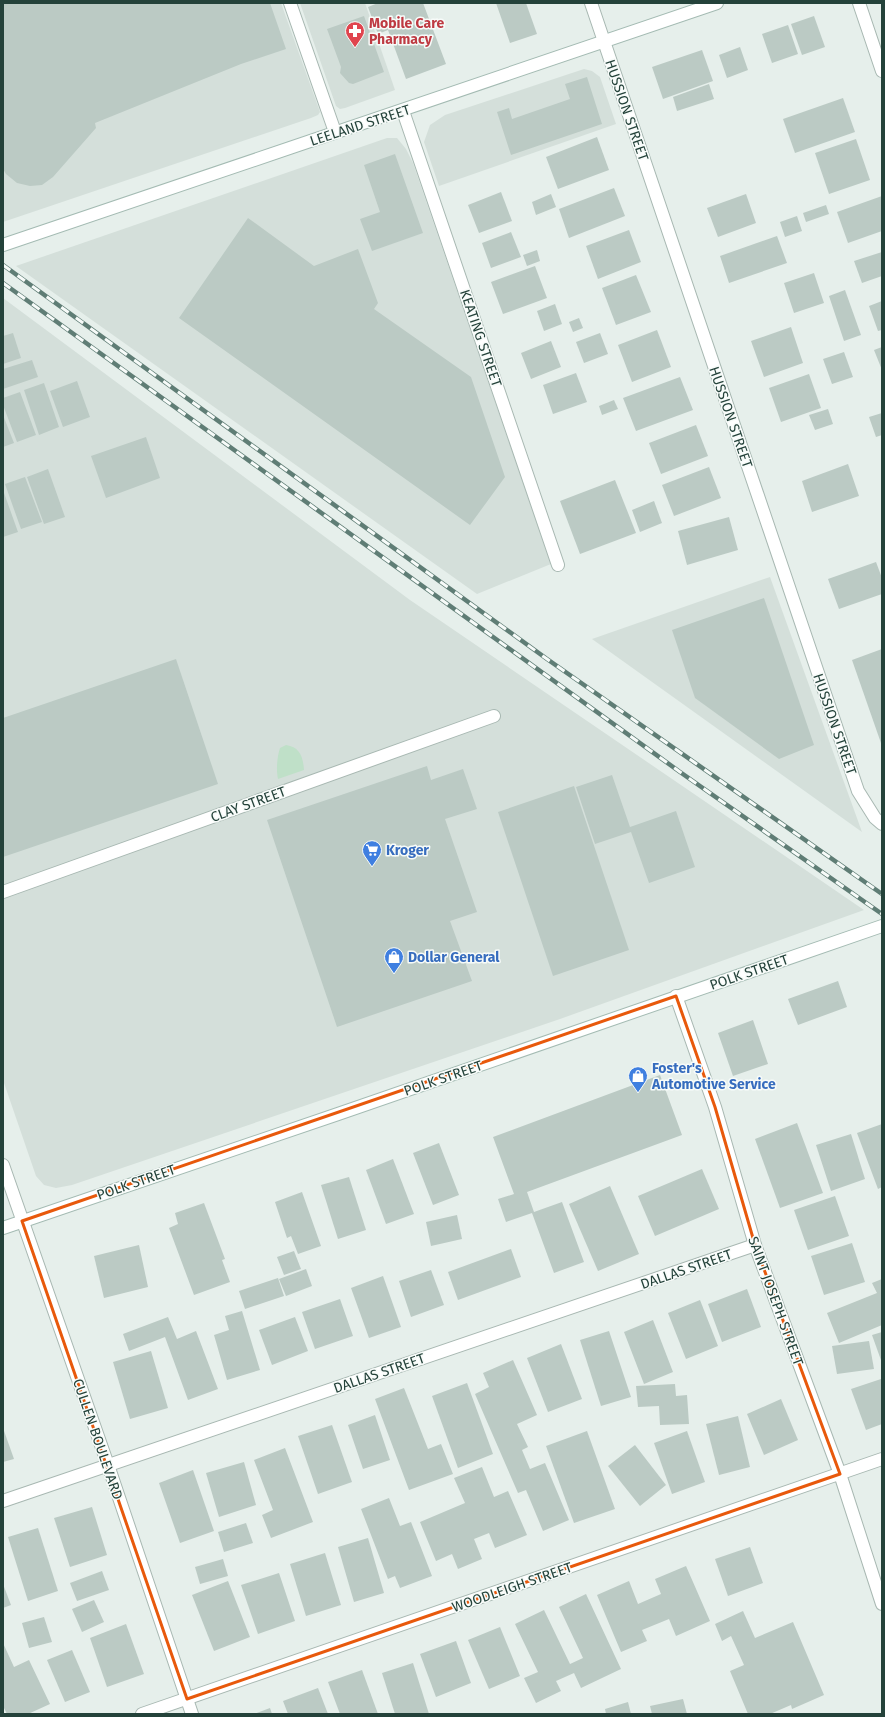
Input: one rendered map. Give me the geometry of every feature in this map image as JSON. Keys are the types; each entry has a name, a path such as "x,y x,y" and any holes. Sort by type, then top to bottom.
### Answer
{"street":[{"path":"290,3 335,132"},
{"name":"HUSSION STREET","path":"591,3 858,791 874,818 882,824"},
{"name":"LEELAND STREET","path":"3,244 335,132 402,111 717,3"},
{"path":"859,3 882,71"},
{"name":"KEATING STREET","path":"402,111 558,565"},
{"name":"CLAY STREET","path":"3,892 494,716"},
{"name":"POLK STREET","path":"3,1228 882,926"},
{"name":"SAINT JOSEPH STREET","path":"676,996 715,1107 755,1245 840,1474 882,1604"},
{"name":"CULLEN BOULEVARD","path":"3,1164 108,1465 192,1714"},
{"name":"DALLAS STREET","path":"3,1501 755,1245"},
{"name":"WOODLEIGH STREET","path":"142,1714 882,1459"}],"highlighted area":[{"path":"676,996 715,1107 755,1245 840,1474 187,1699 22,1221"}],"shaded area":[{"path":"3,3 281,3 320,112 318,115 311,118 3,222"},
{"path":"300,3 365,3 395,90 345,108 340,109 336,106"},
{"path":"584,69 592,71 600,77 616,124 439,186 424,142 430,125 445,115"},
{"path":"387,138 397,138 406,149 413,163 551,564 477,594 16,266"},
{"path":"3,298 410,600 864,910 560,1019 72,1185 56,1188 44,1185 36,1176 3,1080"},
{"path":"770,577 862,832 592,639"}],"green space":[{"path":"286,745 298,750 302,757 304,770 278,779 277,768 279,752 280,748"}],"building":[{"path":"3,3 270,3 286,49 241,64 95,123 96,128 53,177 42,185 30,186 17,183 6,174 3,169"},
{"path":"378,3 423,3 446,64 406,79 388,30 378,34 368,7"},
{"path":"496,3 526,3 537,34 510,43"},
{"name":"Mobile Care Pharmacy","path":"364,16 384,72 353,84 349,83 340,73 341,67 327,29"},
{"path":"814,16 825,47 802,55 791,24"},
{"path":"788,25 798,54 772,63 762,34"},
{"path":"740,47 748,70 727,78 719,55"},
{"path":"702,50 713,81 663,99 652,67"},
{"path":"587,77 602,124 511,155 497,112 509,108 512,119 570,99 565,84"},
{"path":"709,84 714,99 677,111 673,97"},
{"path":"843,98 855,132 795,153 783,119"},
{"path":"597,137 609,170 558,189 546,157"},
{"path":"856,139 870,180 829,194 815,153"},
{"path":"395,154 423,233 372,251 360,219 380,212 364,165"},
{"path":"614,188 625,216 569,238 559,209"},
{"path":"501,192 512,221 479,233 468,205"},
{"path":"551,194 556,207 536,215 532,202"},
{"path":"746,194 756,223 718,237 707,208"},
{"path":"882,196 882,231 848,243 837,212"},
{"path":"826,205 829,214 806,222 803,213"},
{"path":"797,216 802,231 785,237 780,222"},
{"path":"248,218 314,266 358,249 378,303 374,309 471,377 505,477 470,525 179,318"},
{"path":"629,230 641,262 598,279 586,246"},
{"path":"511,232 521,257 491,268 482,243"},
{"path":"777,236 787,263 729,283 720,256"},
{"path":"537,250 540,261 527,266 523,255"},
{"path":"882,252 882,276 862,283 854,261"},
{"path":"535,266 547,298 503,314 491,282"},
{"path":"814,273 824,303 794,313 784,283"},
{"path":"636,275 651,312 616,325 602,288"},
{"path":"845,290 861,335 844,341 829,296"},
{"path":"882,301 882,330 878,331 869,306"},
{"path":"555,304 562,324 544,331 537,311"},
{"path":"579,318 583,328 573,332 569,322"},
{"path":"791,327 803,363 764,377 751,341"},
{"path":"657,330 671,367 632,382 618,345"},
{"path":"13,333 21,358 3,364 3,336"},
{"path":"600,333 608,354 584,363 576,342"},
{"path":"551,341 561,367 531,379 521,353"},
{"path":"882,347 882,370 874,350"},
{"path":"844,352 853,377 832,384 823,359"},
{"path":"32,360 38,377 3,389 3,369"},
{"path":"576,373 587,402 553,414 543,385"},
{"path":"809,374 821,408 781,422 769,388"},
{"path":"680,377 693,410 636,431 623,398"},
{"path":"77,381 90,417 63,427 50,391"},
{"path":"44,383 59,427 39,435 24,390"},
{"path":"20,392 36,435 17,442 3,405 3,398"},
{"path":"614,400 618,409 602,415 599,406"},
{"path":"828,409 833,424 815,430 809,415"},
{"path":"882,413 882,435 876,437 869,417"},
{"path":"3,415 14,443 3,447"},
{"path":"696,425 708,456 661,474 649,443"},
{"path":"146,437 160,478 106,498 91,456"},
{"path":"848,464 859,496 812,512 802,481"},
{"path":"709,467 721,498 674,516 662,485"},
{"path":"48,469 65,517 44,524 27,477"},
{"path":"25,477 42,522 21,529 5,484"},
{"path":"615,480 636,533 580,554 560,501"},
{"path":"3,490 18,532 3,537"},
{"path":"654,501 662,523 640,532 632,510"},
{"path":"729,517 738,550 687,565 678,531"},
{"path":"876,562 882,578 882,594 839,609 828,579"},
{"path":"764,598 814,745 779,759 695,698 672,630"},
{"path":"882,649 882,746 852,660"},
{"path":"176,659 218,784 3,857 3,718"},
{"name":"Kroger","path":"427,766 431,780 463,769 477,809 445,819 477,912 450,921 472,981 337,1027 267,820"},
{"path":"612,775 630,827 676,811 695,867 649,883 631,832 595,844 576,787"},
{"path":"574,786 629,950 553,976 498,812"},
{"path":"838,981 847,1007 798,1025 788,999"},
{"path":"753,1020 768,1064 733,1076 718,1033"},
{"path":"660,1075 682,1135 527,1192 534,1212 562,1202 584,1262 554,1273 532,1213 506,1222 498,1199 514,1194 493,1137"},
{"path":"797,1123 823,1193 780,1208 755,1139"},
{"path":"882,1124 882,1187 878,1189 857,1133"},
{"path":"851,1134 865,1179 831,1191 816,1145"},
{"path":"439,1143 459,1195 433,1205 413,1153"},
{"path":"393,1159 414,1214 386,1224 366,1170"},
{"path":"702,1169 719,1209 655,1236 638,1196"},
{"path":"349,1177 366,1230 338,1239 321,1185"},
{"path":"610,1186 639,1254 598,1271 569,1204"},
{"path":"302,1192 321,1246 298,1254 291,1236 287,1238 275,1202"},
{"path":"835,1196 849,1236 808,1250 794,1210"},
{"path":"204,1203 225,1259 222,1260 230,1282 194,1295 169,1228 178,1224 175,1213"},
{"path":"457,1215 462,1239 431,1246 426,1222"},
{"path":"852,1243 865,1282 824,1295 811,1256"},
{"path":"139,1245 148,1287 104,1298 94,1256"},
{"path":"511,1249 521,1277 458,1300 448,1272"},
{"path":"294,1251 301,1269 284,1275 277,1257"},
{"path":"306,1269 312,1286 286,1296 279,1279"},
{"path":"431,1270 444,1305 411,1317 399,1281"},
{"path":"383,1276 401,1327 369,1338 351,1288"},
{"path":"278,1278 284,1296 245,1309 239,1291"},
{"path":"882,1279 882,1325 839,1343 827,1313 877,1293 872,1283"},
{"path":"747,1289 761,1327 722,1342 708,1304"},
{"path":"340,1299 353,1336 315,1349 302,1312"},
{"path":"700,1300 718,1346 686,1359 668,1313"},
{"path":"242,1311 260,1370 227,1380 214,1335 229,1330 225,1316"},
{"path":"168,1317 177,1339 196,1331 218,1389 188,1400 165,1337 129,1351 123,1334"},
{"path":"295,1317 308,1351 272,1365 259,1330"},
{"path":"653,1320 673,1372 644,1384 624,1332"},
{"path":"609,1331 631,1397 601,1406 580,1340"},
{"path":"882,1332 882,1363 872,1335"},
{"path":"869,1341 874,1369 837,1374 832,1346"},
{"path":"561,1344 582,1399 548,1412 527,1358"},
{"path":"151,1351 168,1408 130,1419 113,1362"},
{"path":"513,1360 537,1415 517,1424 528,1447 522,1450 530,1469 545,1463 569,1520 543,1531 526,1490 518,1493 475,1394 489,1387 483,1373"},
{"path":"881,1379 882,1424 866,1430 851,1389"},
{"path":"467,1383 493,1454 458,1468 432,1396"},
{"path":"675,1384 676,1396 687,1395 689,1424 660,1425 659,1406 638,1407 636,1386"},
{"path":"404,1388 428,1449 441,1444 453,1474 409,1490 375,1399"},
{"path":"781,1399 798,1440 764,1455 747,1414"},
{"path":"375,1415 390,1460 363,1469 348,1425"},
{"path":"738,1416 750,1467 719,1475 706,1424"},
{"path":"332,1425 352,1482 318,1494 298,1436"},
{"path":"3,1428 14,1459 3,1462"},
{"path":"587,1431 615,1509 574,1523 546,1446"},
{"path":"687,1431 705,1482 672,1494 654,1443"},
{"path":"635,1445 666,1485 640,1506 608,1466"},
{"path":"285,1448 313,1522 271,1538 262,1515 273,1510 254,1460"},
{"path":"244,1462 256,1505 219,1517 206,1473"},
{"path":"482,1467 494,1497 508,1491 527,1535 495,1548 489,1533 474,1539 482,1559 458,1569 452,1554 436,1561 420,1522 465,1503 454,1478"},
{"path":"193,1470 214,1531 180,1543 159,1483"},
{"path":"389,1498 400,1526 411,1522 432,1576 400,1588 395,1576 388,1579 361,1509"},
{"path":"92,1507 107,1555 70,1567 54,1518"},
{"path":"246,1523 253,1543 224,1552 218,1532"},
{"path":"38,1528 58,1591 28,1601 8,1537"},
{"path":"368,1538 384,1593 354,1602 338,1547"},
{"path":"750,1547 763,1583 728,1596 715,1559"},
{"path":"325,1553 341,1605 306,1616 290,1564"},
{"path":"223,1559 228,1576 200,1584 195,1567"},
{"path":"686,1566 710,1621 676,1636 669,1619 642,1630 647,1641 621,1652 597,1595 629,1581 638,1604 661,1594 655,1579"},
{"path":"102,1571 109,1590 77,1601 70,1583"},
{"path":"279,1573 295,1621 258,1634 241,1585"},
{"path":"228,1581 250,1637 214,1651 192,1595"},
{"path":"3,1584 11,1605 3,1608"},
{"path":"586,1594 621,1669 581,1688 574,1673 556,1681 561,1691 536,1703 524,1678 538,1672 515,1624 544,1610 570,1664 583,1658 559,1607"},
{"path":"94,1600 104,1622 82,1632 72,1609"},
{"path":"743,1611 755,1638 793,1622 824,1695 792,1709 791,1705 770,1714 748,1714 730,1671 744,1665 731,1636 722,1641 715,1624"},
{"path":"44,1617 52,1642 29,1648 22,1623"},
{"path":"126,1624 144,1674 107,1687 90,1638"},
{"path":"500,1627 520,1676 489,1689 468,1640"},
{"path":"456,1641 471,1683 436,1697 420,1654"},
{"path":"3,1643 14,1667 29,1660 50,1704 28,1714 7,1714 3,1706"},
{"path":"72,1650 90,1692 65,1702 47,1660"},
{"path":"413,1663 429,1714 395,1714 382,1673"},
{"path":"362,1670 378,1714 340,1714 328,1682"},
{"path":"318,1688 328,1714 288,1714 283,1701"},
{"path":"683,1699 687,1714 652,1714 650,1706"},
{"path":"628,1702 631,1714 606,1714 605,1709"},
{"path":"270,1708 272,1714 254,1714"}],"railway":[{"path":"3,265 547,659 882,894"},
{"path":"3,283 680,772 882,914"}],"place":[{"name":"Mobile Care Pharmacy","path":"355,48"},
{"name":"Kroger","path":"372,867"},
{"name":"Dollar General","path":"394,974"},
{"name":"Foster's Automotive Service","path":"638,1093"}]}
